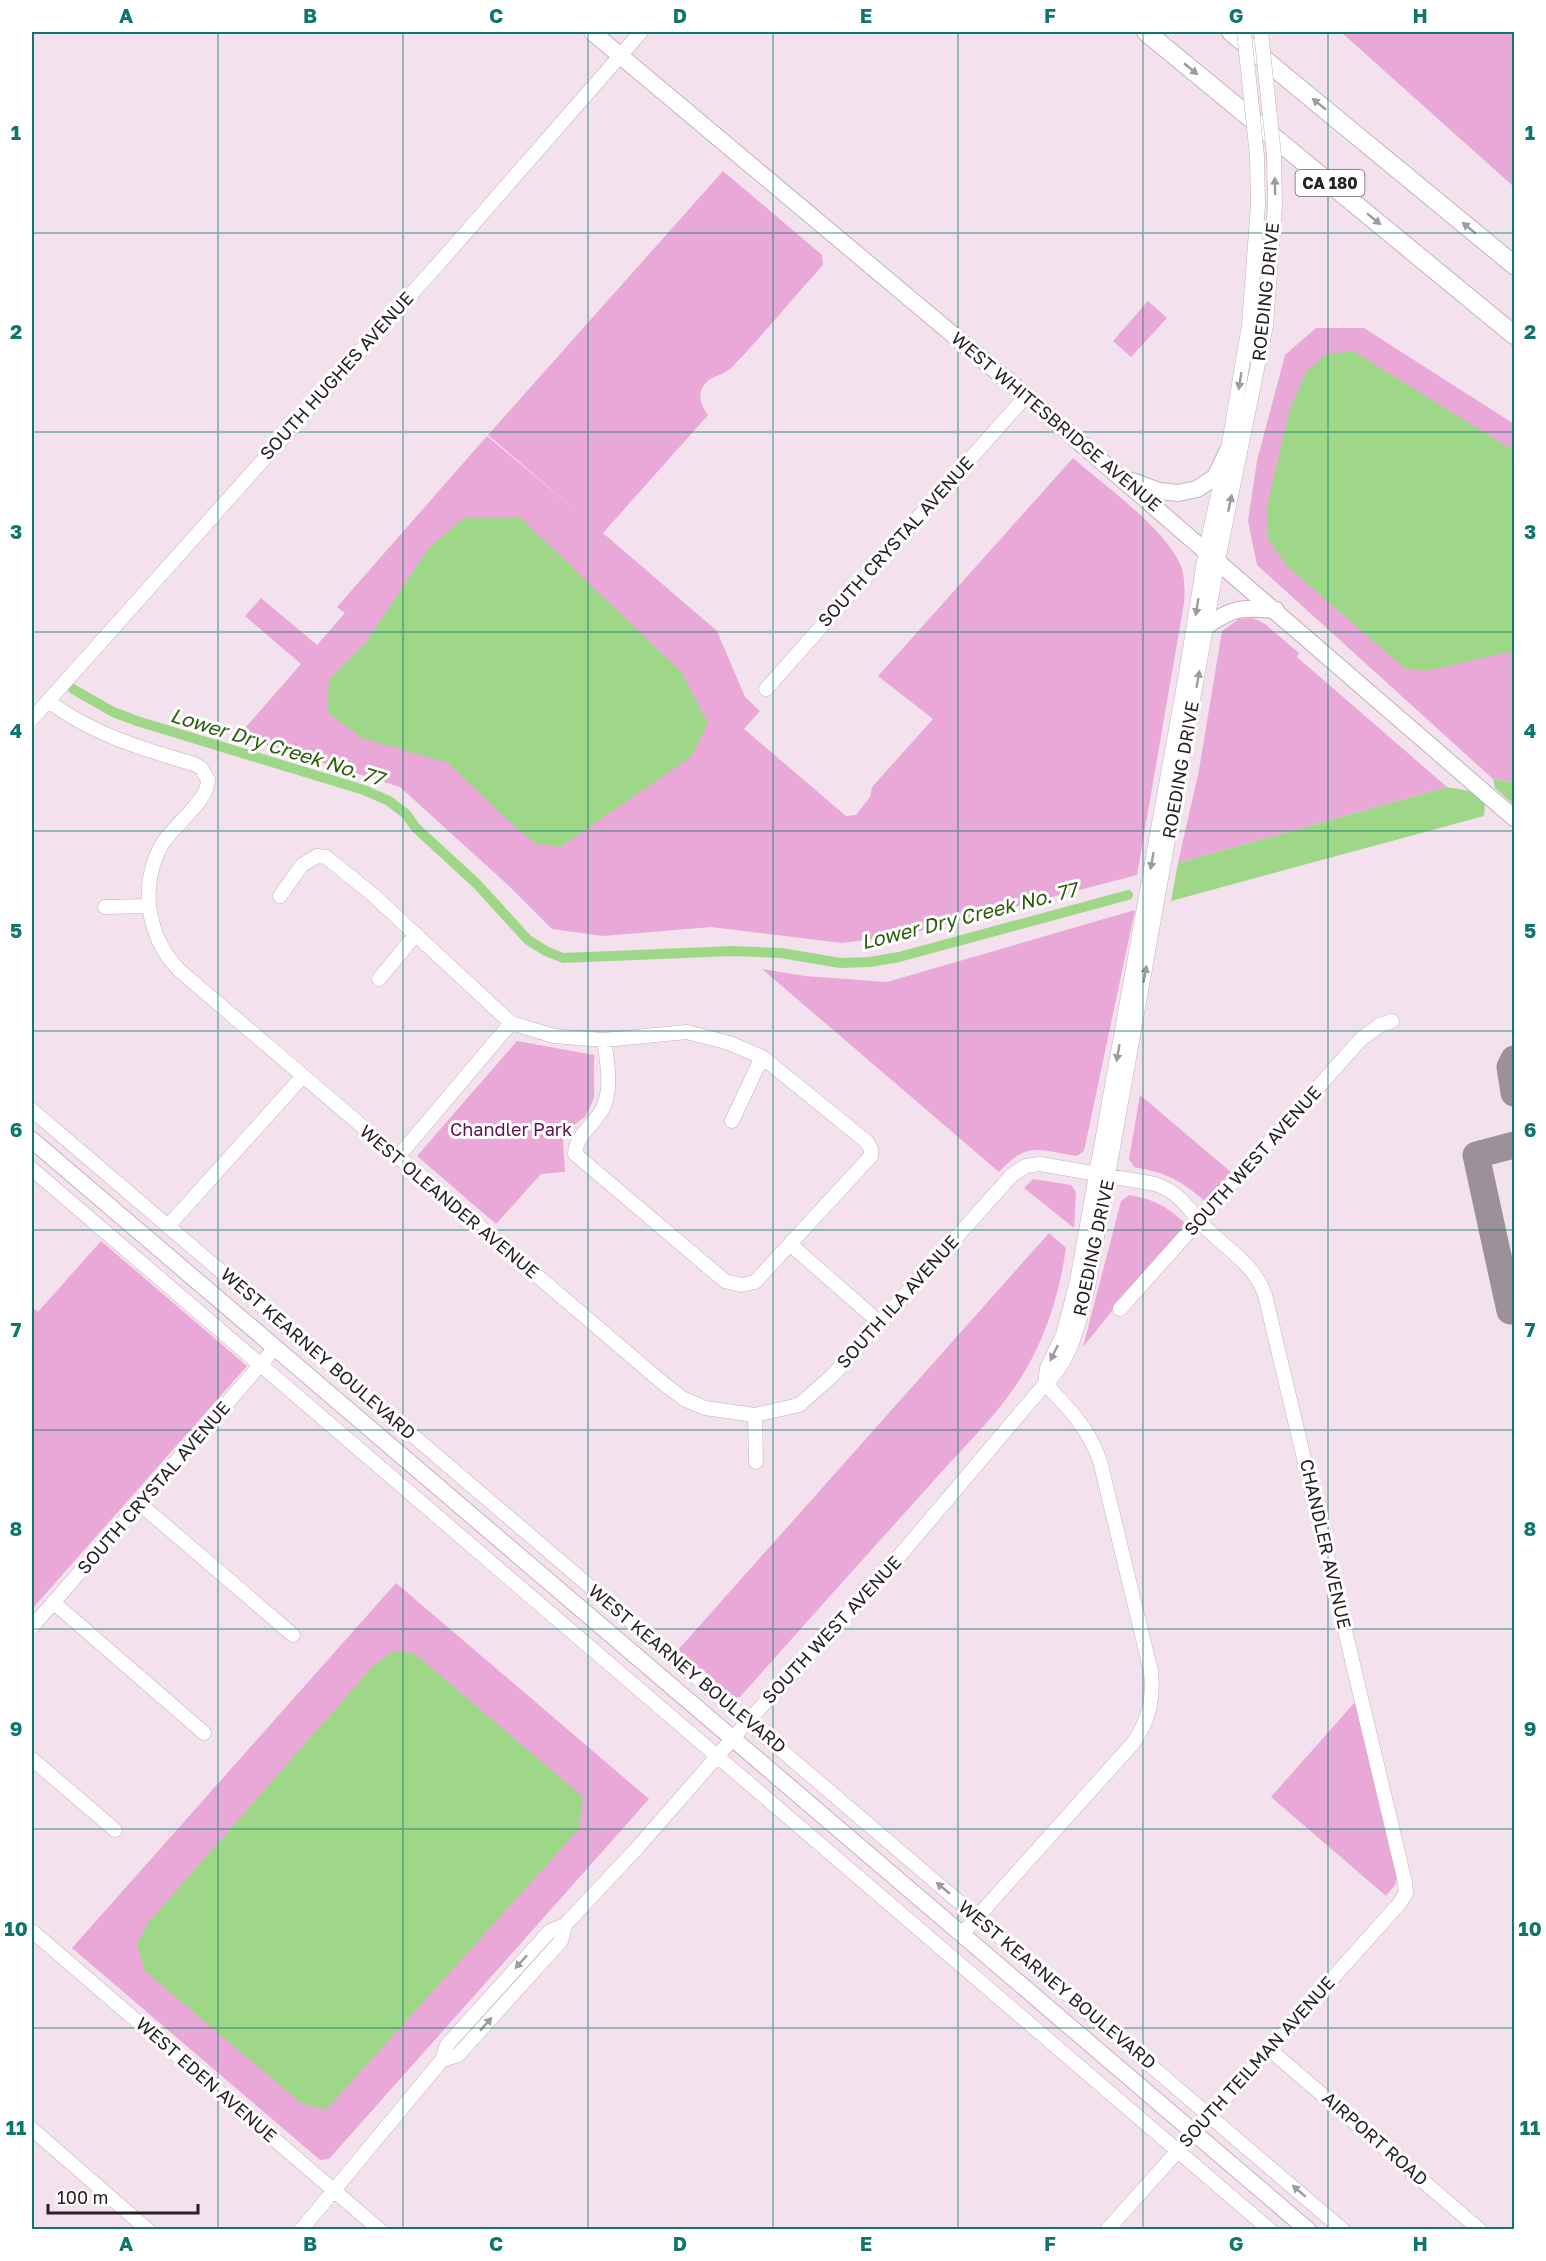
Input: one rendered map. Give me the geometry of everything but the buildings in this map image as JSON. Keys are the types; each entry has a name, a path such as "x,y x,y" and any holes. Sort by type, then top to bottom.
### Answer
{"highway":[{"name":"CA 180","path":"1146,32 1515,335"},
{"name":"CA 180","path":"1231,32 1515,265"}],"main road":[{"name":"WEST WHITESBRIDGE AVENUE","path":"592,32 1119,475 1509,813"},
{"path":"1119,475 1159,491 1178,493 1197,489 1215,477 1228,450"},
{"path":"1207,626 1222,615 1239,609 1276,609"},
{"name":"WEST KEARNEY BOULEVARD","path":"32,1140 1308,2229"}],"street":[{"name":"SOUTH HUGHES AVENUE","path":"32,719 440,262 641,32"},
{"name":"ROEDING DRIVE","path":"1045,1384 1047,1368 1063,1335 1070,1311 1103,1175 1207,626 1212,555 1249,325 1258,205 1257,156 1244,32"},
{"name":"ROEDING DRIVE","path":"1103,1175 1187,668 1266,325 1275,205 1274,155 1261,32"},
{"name":"SOUTH CRYSTAL AVENUE","path":"766,689 1026,396"},
{"name":"WEST OLEANDER AVENUE","path":"48,701 95,730 128,744 194,764 201,768 208,780 204,795 169,834 154,861 149,879 149,906 157,939 167,957 179,970 670,1389 684,1399 705,1408 755,1415"},
{"path":"280,896 302,865 317,856 326,857 416,933 511,1023 554,1036 604,1040 687,1032 729,1043 762,1056 867,1142 871,1149 871,1156 755,1282 741,1285 725,1281 575,1154 576,1144 603,1107 607,1092 609,1077 604,1040"},
{"path":"105,907 149,906"},
{"path":"379,979 416,933"},
{"name":"SOUTH WEST AVENUE","path":"1120,1309 1361,1039 1380,1025 1392,1021"},
{"path":"397,1158 511,1023"},
{"path":"732,1121 762,1056"},
{"path":"168,1226 303,1076"},
{"name":"WEST KEARNEY BOULEVARD","path":"32,1110 1343,2229"},
{"name":"CHANDLER AVENUE","path":"1026,1166 1040,1164 1059,1166 1166,1188 1190,1207 1206,1228 1250,1267 1265,1294 1400,1859 1406,1893"},
{"name":"SOUTH ILA AVENUE","path":"755,1415 799,1405 832,1376 1012,1175 1026,1166"},
{"path":"32,1169 1270,2229"},
{"path":"791,1245 879,1322"},
{"name":"SOUTH CRYSTAL AVENUE","path":"32,1627 275,1348"},
{"path":"962,1934 1134,1742 1148,1716 1152,1700 1151,1672 1095,1446 1077,1417 1045,1384"},
{"name":"SOUTH WEST AVENUE","path":"301,2229 442,2060 447,2045 550,1931 565,1925 748,1721 885,1573 1045,1384"},
{"path":"755,1415 756,1462"},
{"path":"140,1504 293,1635"},
{"path":"53,1602 204,1732"},
{"path":"32,1759 115,1830"},
{"name":"SOUTH TEILMAN AVENUE","path":"1107,2229 1399,1904 1406,1893"},
{"name":"WEST EDEN AVENUE","path":"32,1931 380,2229"},
{"name":"AIRPORT ROAD","path":"1269,2049 1480,2229"},
{"path":"32,2130 148,2229"}],"green space":[{"path":"1341,32 1514,32 1514,187"},
{"path":"723,171 822,255 823,265 731,368 710,379 704,385 701,400 708,415 603,533 717,631 745,697 760,711 744,729 846,816 856,815 870,797 872,787 933,719 878,676 1073,458 1148,522 1173,551 1183,575 1184,603 1137,875 904,935 842,943 711,927 603,936 552,929 509,886 400,787 238,736 301,664 245,616 261,598 317,645 345,613 337,607 487,436 579,513 488,435"},
{"path":"1148,301 1167,318 1131,357 1113,341"},
{"path":"1316,328 1364,328 1514,424 1514,783 1493,779 1257,565 1248,521 1257,461 1285,355"},
{"path":"1253,618 1265,624 1299,653 1297,657 1447,787 1178,863 1199,770 1222,631 1239,619"},
{"path":"1135,910 1084,1151 1077,1156 1034,1150 1018,1156 999,1172 762,969 805,976 887,982"},
{"name":"Chandler Park","path":"517,1041 594,1055 594,1098 585,1117 567,1130 563,1140 565,1172 541,1174 496,1224 417,1156"},
{"path":"1140,1095 1232,1173 1206,1202 1173,1178 1134,1167 1129,1159"},
{"path":"1033,1179 1071,1185 1076,1192 1074,1228 1024,1188"},
{"path":"1129,1195 1160,1205 1186,1224 1083,1347 1121,1201"},
{"path":"1049,1233 1066,1248 1060,1278 1053,1308 1042,1336 1019,1381 982,1428 740,1697 734,1698 678,1650"},
{"path":"101,1241 247,1366 32,1609 32,1307 38,1312"},
{"path":"396,1583 649,1799 329,2159 320,2160 72,1948"},
{"path":"1355,1702 1397,1876 1395,1885 1386,1896 1271,1797"}],"shaded area":[{"path":"1353,351 1514,451 1514,651 1426,671 1405,669 1287,566 1268,539 1267,506 1290,408 1307,371 1327,354"},
{"path":"465,517 520,517 682,673 708,723 691,757 560,847 536,844 448,763 362,738 327,712 329,680 366,642 428,549"},
{"path":"1493,779 1514,783 1514,805 1495,788"},
{"path":"1447,787 1470,791 1485,804 1484,816 1171,901 1178,863"},
{"path":"393,1651 414,1653 583,1797 579,1829 326,2110 301,2103 145,1971 137,1945 147,1924 373,1666"}],"waterway":[{"name":"Lower Dry Creek No. 77","path":"73,689 113,712 137,721 364,790 389,801 406,814 416,828 477,884 528,940 563,958 733,951 781,953 840,963 870,962 899,957 1128,895"}],"taxiway":[{"path":"1514,1059 1510,1067 1514,1093"},
{"path":"1510,1311 1476,1155 1514,1145"}]}
